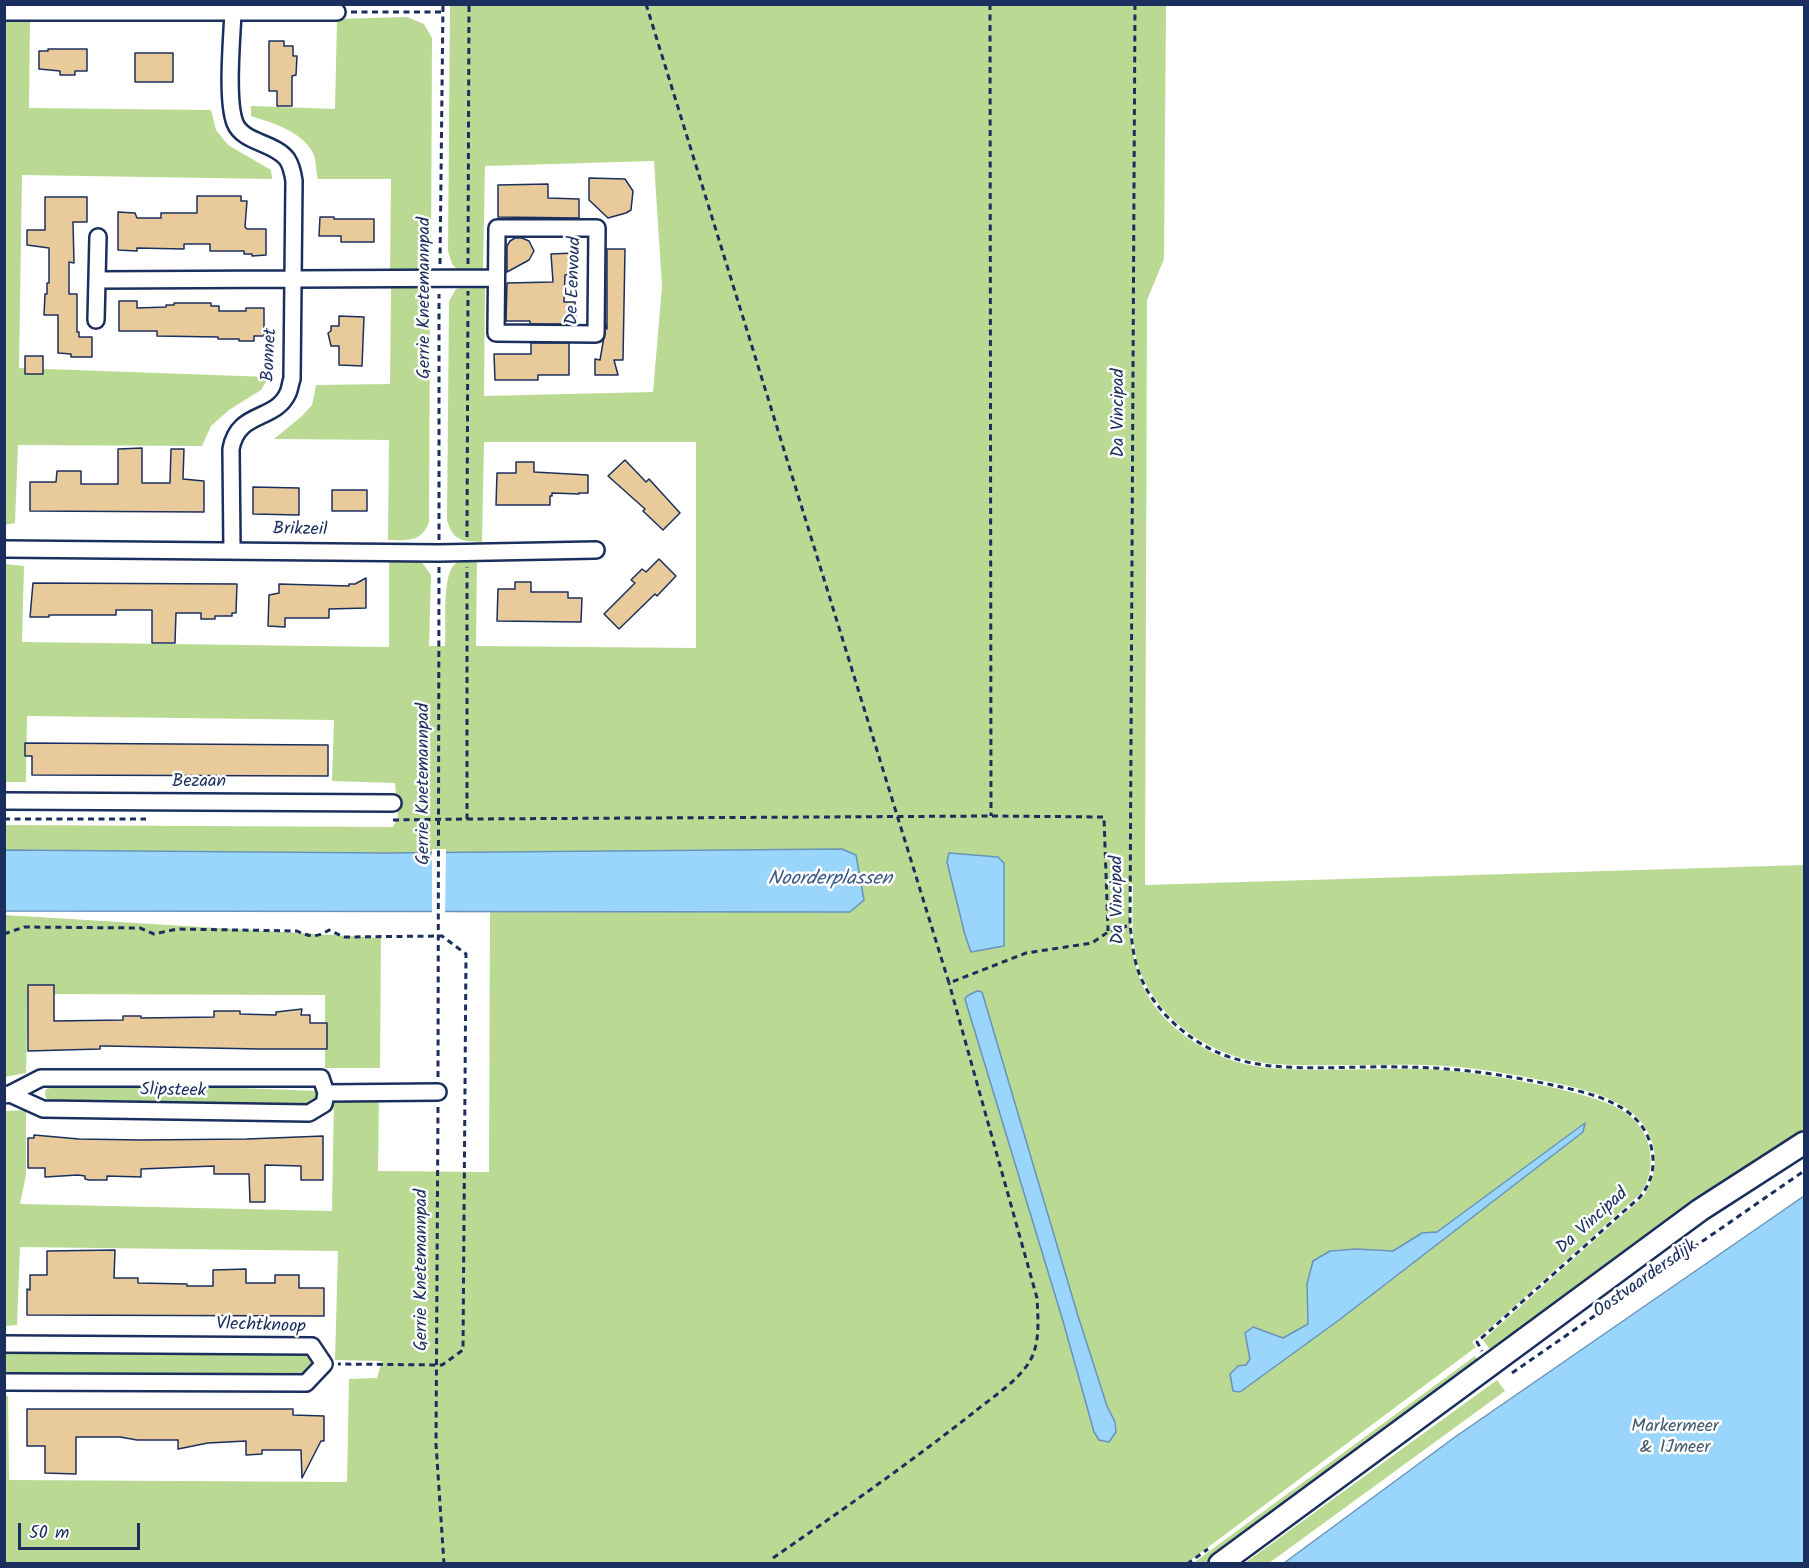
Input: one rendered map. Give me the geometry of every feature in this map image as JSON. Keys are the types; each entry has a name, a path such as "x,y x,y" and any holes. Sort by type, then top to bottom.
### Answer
{"main road":[{"name":"Oostvaardersdijk","path":"1220,1563 1486,1357 1700,1210 1804,1143"}],"street":[{"path":"4,12 337,12"},
{"name":"Bonnet","path":"232,550 231,449 233,437 238,429 249,421 275,408 287,395 292,379 294,181 287,159 276,150 245,134 235,124 231,89 233,12"},
{"name":"De Eenvoud","path":"497,228 597,228 596,334 496,333 496,278 497,228"},
{"path":"96,320 98,237"},
{"path":"97,280 496,278"},
{"name":"Brikzeil","path":"4,549 439,553 596,550"},
{"name":"Bezaan","path":"4,801 393,803"},
{"name":"Slipsteek","path":"41,1078 321,1078 326,1093 324,1104 309,1113 43,1109 7,1094 41,1078"},
{"path":"326,1093 438,1092"},
{"name":"Vlechtknoop","path":"4,1344 312,1346 324,1364"},
{"path":"4,1382 306,1383 324,1364"}],"path":[{"name":"Gerrie Knetemannpad","path":"443,4 436,1444 444,1563"},
{"path":"467,819 469,4"},
{"path":"646,4 949,983 1037,1298 1037,1342 1032,1357 1023,1370 910,1462 774,1558"},
{"path":"990,4 991,816"},
{"name":"Da Vincipad","path":"1135,4 1130,925 1138,971 1158,1006 1186,1034 1230,1057 1272,1066 1418,1067 1482,1072 1594,1096 1619,1106 1634,1116 1646,1134 1653,1153 1652,1178 1646,1190 1477,1342 1486,1357"},
{"path":"337,12 443,12"},
{"path":"439,820 1104,817 1108,932"},
{"path":"949,983 1026,953 1092,943 1108,932 1130,925"},
{"path":"4,934 24,927 47,927 140,928 153,934 177,929 297,931 309,937 318,937 328,930 344,937 442,936 466,954 464,1350 442,1365 324,1364"},
{"name":"Oostvaardersdijk","path":"1486,1357 1505,1379 1804,1171"}],"green space":[{"path":"450,5 1166,5 1164,259 1147,300 1145,885 1804,865 1804,1132 1740,1172 1492,1352 1483,1340 1647,1191 1654,1172 1655,1159 1647,1130 1638,1118 1612,1100 1581,1089 1503,1073 1424,1065 1274,1064 1256,1062 1221,1051 1181,1027 1151,993 1138,966 1135,952 1133,884 1129,883 1131,934 1139,977 1148,996 1161,1014 1179,1031 1202,1047 1252,1066 1309,1070 1441,1070 1555,1088 1599,1100 1623,1111 1636,1122 1643,1132 1650,1153 1651,1166 1640,1194 1472,1342 1476,1347 1187,1563 5,1563 5,1395 8,1396 9,1480 347,1482 349,1379 377,1378 382,1361 335,1360 338,1251 20,1247 17,1325 5,1326 4,1111 26,1110 26,1175 20,1204 332,1211 334,1093 379,1093 378,1171 489,1172 490,911 850,912 842,849 383,853 5,850 5,825 393,827 398,817 395,783 332,781 334,720 27,716 26,782 5,782 5,564 24,566 22,642 389,647 389,558 421,561 431,575 429,646 445,646 447,587 452,567 458,562 477,558 476,646 696,648 696,442 484,442 482,542 469,541 455,536 447,520 449,301 456,289 467,286 485,286 484,396 653,392 662,287 654,161 485,166 483,271 458,270 452,264 448,251","holes":["1584,1124 1583,1132 1339,1320 1230,1374 1238,1366 1246,1366 1250,1359 1245,1333 1253,1327 1283,1338 1308,1324 1308,1307 1330,1250 1393,1251 1422,1233 1437,1232"]},
{"path":"407,17 424,24 432,38 431,267 425,272 390,273 391,179 318,179 314,155 303,140 287,130 251,116 251,106 335,109 337,19"},
{"path":"4,19 30,19 29,108 211,110 216,130 228,145 271,170 272,179 22,175 19,368 269,377 261,390 229,410 211,426 202,446 18,445 15,523 5,525"},
{"path":"391,287 420,287 430,300 429,522 422,534 407,540 388,540 389,440 274,439 312,405 316,385 390,384"},
{"path":"5,915 381,938 380,1068 325,1068 325,995 28,994 26,1073 5,1077"},
{"path":"76,1082 318,1091 316,1099 307,1105 153,1105 90,1102 69,1106 47,1101 46,1089"},
{"path":"5,1351 305,1352 311,1362 310,1371 303,1376 5,1375"},
{"path":"1475,1356 1479,1362 1206,1563 1192,1564"},
{"path":"1497,1380 1505,1391 1269,1563 1245,1563"}],"water":[{"name":"Noorderplassen","path":"842,849 856,855 864,900 850,912 5,911 5,850 383,853"},
{"path":"949,853 998,857 1004,863 1004,946 971,952 947,862"},
{"path":"977,991 982,992 1078,1316 1107,1406 1115,1422 1116,1432 1109,1442 1099,1440 1094,1432 1063,1321 965,999"},
{"path":"1585,1123 1583,1132 1339,1320 1240,1392 1233,1391 1230,1374 1238,1366 1246,1365 1250,1359 1245,1333 1253,1327 1283,1338 1308,1324 1307,1284 1313,1261 1330,1251 1356,1249 1393,1251 1422,1233 1437,1232"},
{"name":"Markermeer & IJmeer","path":"1804,1196 1804,1563 1284,1563 1455,1437"}],"pier":[{"path":"432,849 446,849 445,914 432,914"}],"building":[{"path":"269,41 284,41 284,46 293,46 293,56 297,56 296,75 292,76 292,106 277,106 277,91 269,91"},
{"path":"48,49 87,49 87,71 75,71 75,75 60,75 60,71 39,69 39,51 48,51"},
{"path":"135,53 173,53 173,82 135,82"},
{"path":"589,178 625,179 633,191 631,210 608,218 589,200"},
{"path":"548,184 548,198 579,199 579,218 498,217 498,185"},
{"path":"197,196 241,196 241,201 247,201 245,227 247,229 266,229 266,255 252,256 252,254 244,254 244,251 210,251 210,244 184,244 184,249 118,250 118,212 135,213 137,218 161,218 161,213 197,213"},
{"path":"45,197 87,197 87,222 73,222 74,263 69,262 69,294 77,294 77,332 79,332 79,337 92,337 92,357 71,357 71,354 58,353 58,315 44,315 45,294 47,294 47,283 49,283 49,248 27,245 27,230 45,230"},
{"path":"320,217 374,219 374,242 341,242 341,236 319,236"},
{"path":"515,238 529,241 534,251 529,260 507,272 507,246"},
{"path":"607,249 625,249 623,360 614,360 618,375 595,375 595,359 600,360 606,325 607,329"},
{"path":"573,253 575,274 565,275 564,302 575,302 576,322 530,324 530,321 506,321 507,283 553,282 551,254"},
{"path":"119,301 137,301 137,308 166,307 174,303 211,303 211,306 219,306 219,311 264,308 264,336 254,336 254,341 239,341 239,339 218,339 218,337 157,336 157,331 119,331"},
{"path":"339,316 364,317 362,366 339,365 339,346 331,346 328,333 331,331 331,326 339,326"},
{"path":"531,343 569,343 569,375 538,375 538,380 495,380 494,354 531,354"},
{"path":"25,356 43,356 43,374 25,374"},
{"path":"142,448 142,483 170,483 171,449 184,449 183,479 204,481 204,512 30,511 30,482 56,482 57,471 81,471 81,484 118,484 118,449"},
{"path":"625,460 646,482 649,479 680,513 663,530 643,511 645,509 608,476"},
{"path":"516,462 534,462 534,472 588,475 588,493 552,493 550,505 496,505 497,473 516,473"},
{"path":"253,487 299,488 299,515 253,514"},
{"path":"332,490 367,490 367,511 332,511"},
{"path":"659,559 676,576 619,629 604,614 635,583 631,580 642,569 646,572"},
{"path":"366,578 366,608 329,609 329,618 285,618 285,627 268,626 269,595 279,593 279,584 349,586 349,584 355,584"},
{"path":"515,582 531,582 531,592 568,592 568,598 582,598 581,622 497,621 498,589 515,589"},
{"path":"33,583 237,584 236,613 232,613 232,616 215,616 215,619 201,619 201,613 176,613 175,643 152,643 152,610 116,610 116,615 30,617"},
{"path":"25,743 328,745 328,776 32,775 32,756 25,756"},
{"path":"28,985 54,985 54,1021 123,1020 123,1016 141,1016 141,1018 214,1017 214,1011 276,1015 276,1012 302,1009 301,1015 310,1015 310,1023 327,1023 327,1049 100,1046 100,1049 28,1051"},
{"path":"34,1135 79,1139 141,1140 323,1136 323,1180 301,1180 301,1166 265,1165 265,1202 250,1202 249,1174 214,1174 214,1166 141,1169 141,1177 107,1176 107,1180 89,1180 85,1179 85,1176 78,1175 45,1177 45,1168 28,1168 28,1138 34,1138"},
{"path":"115,1250 114,1278 138,1278 138,1283 213,1286 213,1270 246,1269 246,1283 275,1283 275,1275 299,1275 299,1288 324,1288 324,1316 27,1315 27,1289 30,1290 30,1275 47,1275 47,1251"},
{"path":"27,1409 293,1409 293,1415 324,1416 324,1441 321,1441 302,1478 301,1450 262,1450 262,1454 246,1455 246,1441 208,1443 178,1449 178,1440 137,1440 120,1437 76,1437 76,1474 45,1473 45,1446 27,1446"}]}
